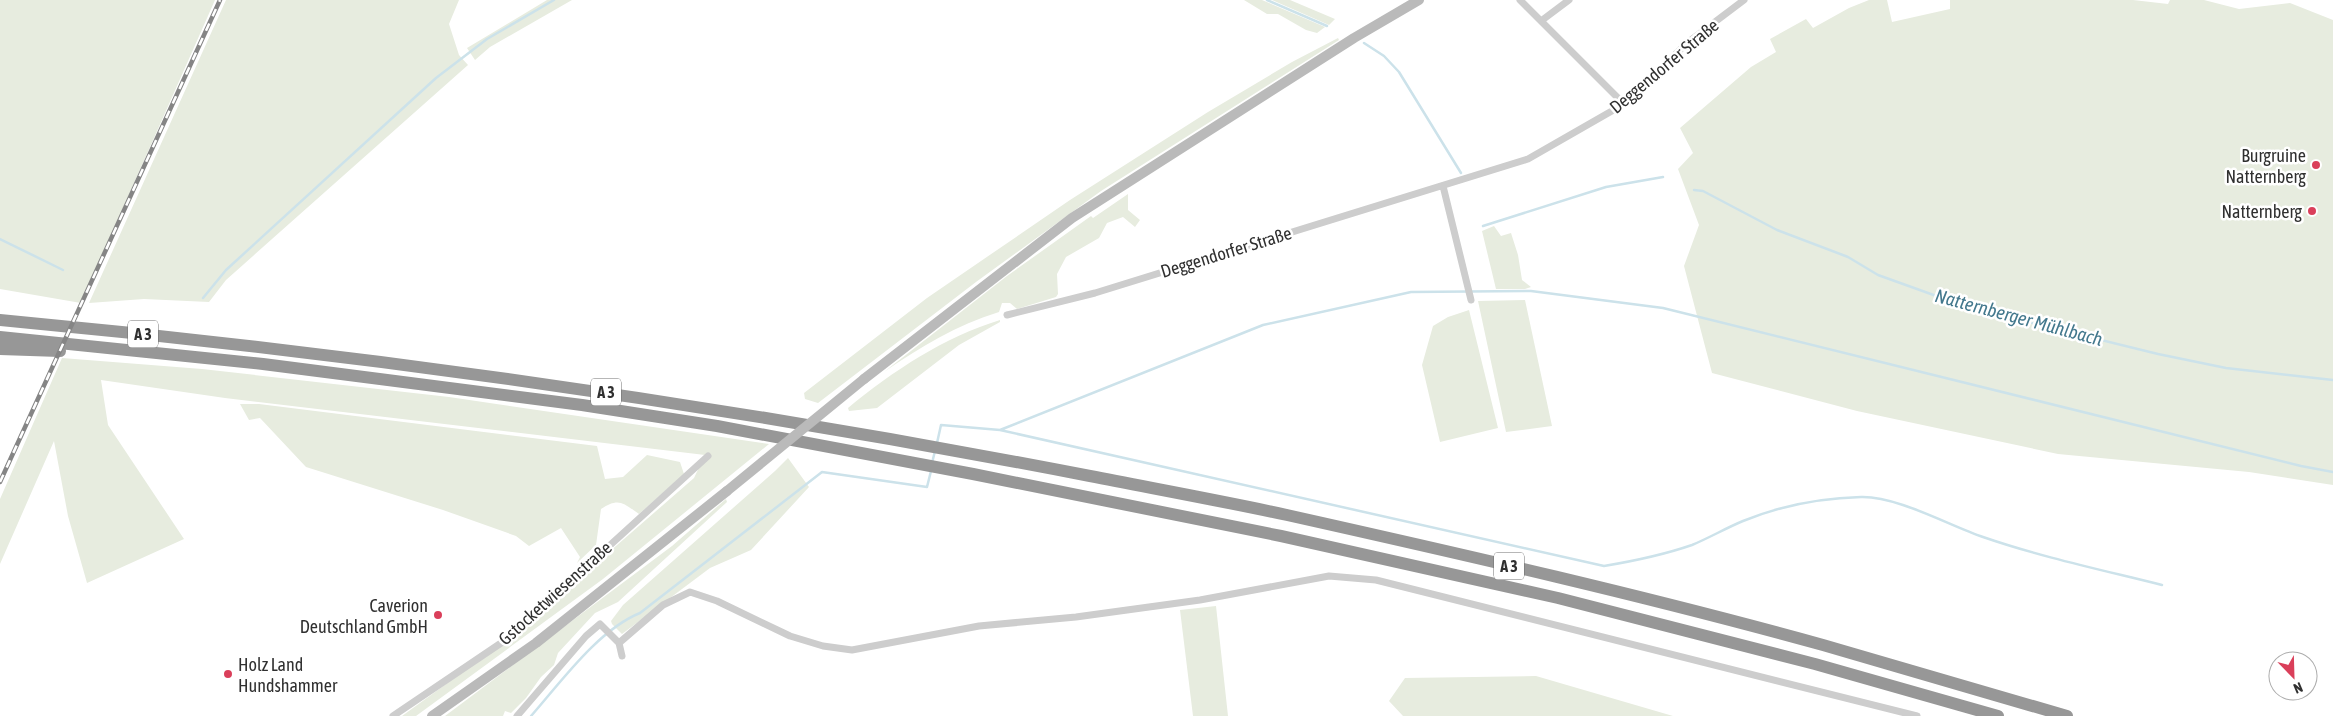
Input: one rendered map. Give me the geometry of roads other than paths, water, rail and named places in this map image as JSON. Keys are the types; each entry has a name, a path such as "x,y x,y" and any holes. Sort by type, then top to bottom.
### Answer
{"highway":[{"name":"A 3","path":"0,320 287,349 730,411 924,445 1282,514 1561,578 1819,644 2067,716"},
{"name":"A 3","path":"0,337 273,365 582,405 717,426 922,464 1280,536 1558,598 1815,664 1998,716"},
{"name":"A 3","path":"0,349 104,354 122,349"}],"main road":[{"path":"432,716 536,643 864,379 1072,218 1354,38 1419,0"}],"street":[{"path":"1520,0 1624,104"},
{"path":"1541,21 1569,0"},
{"name":"Deggendorfer Straße","path":"1007,315 1095,293 1528,159 1624,104 1688,43 1744,0"},
{"path":"1443,186 1470,294"},
{"name":"Gstocketwiesenstraße","path":"393,716 507,638 708,456"},
{"path":"619,643 663,605 690,592 717,601 790,636 822,646 852,650 979,626 1076,617 1200,600 1329,576 1376,580 1917,716"},
{"path":"517,716 586,636 600,624 619,643 622,656"}],"waterway":[{"path":"203,298 226,270 436,78 487,39 554,0"},
{"name":"Natternberger Mühlbach","path":"1267,0 1327,26"},
{"name":"Natternberger Mühlbach","path":"1364,43 1384,56 1399,72 1461,173"},
{"name":"Natternberger Mühlbach","path":"1483,226 1606,187 1663,177"},
{"name":"Natternberger Mühlbach","path":"1694,190 1703,191 1777,230 1848,257 1878,275 1967,307 2158,354 2226,368 2333,380"},
{"path":"0,239 63,270"},
{"path":"937,443 941,425 1000,430 1263,325 1411,292 1531,291 1663,308 2301,466 2333,472"},
{"path":"1000,430 1604,566 1681,549 1743,521 1786,507 1816,501 1861,497 1875,498 1906,506 1969,532 2027,551 2162,585"},
{"path":"932,463 935,451"},
{"path":"531,716 581,658 609,631 640,613 822,472 927,487 931,471"}],"railway":[{"path":"0,482 220,0"}],"place":[{"name":"Burgruine Natternberg","path":"2316,165"},
{"name":"Natternberg","path":"2312,211"},
{"name":"Caverion Deutschland GmbH","path":"438,615"},
{"name":"Holz Land Hundshammer","path":"228,674"}]}
